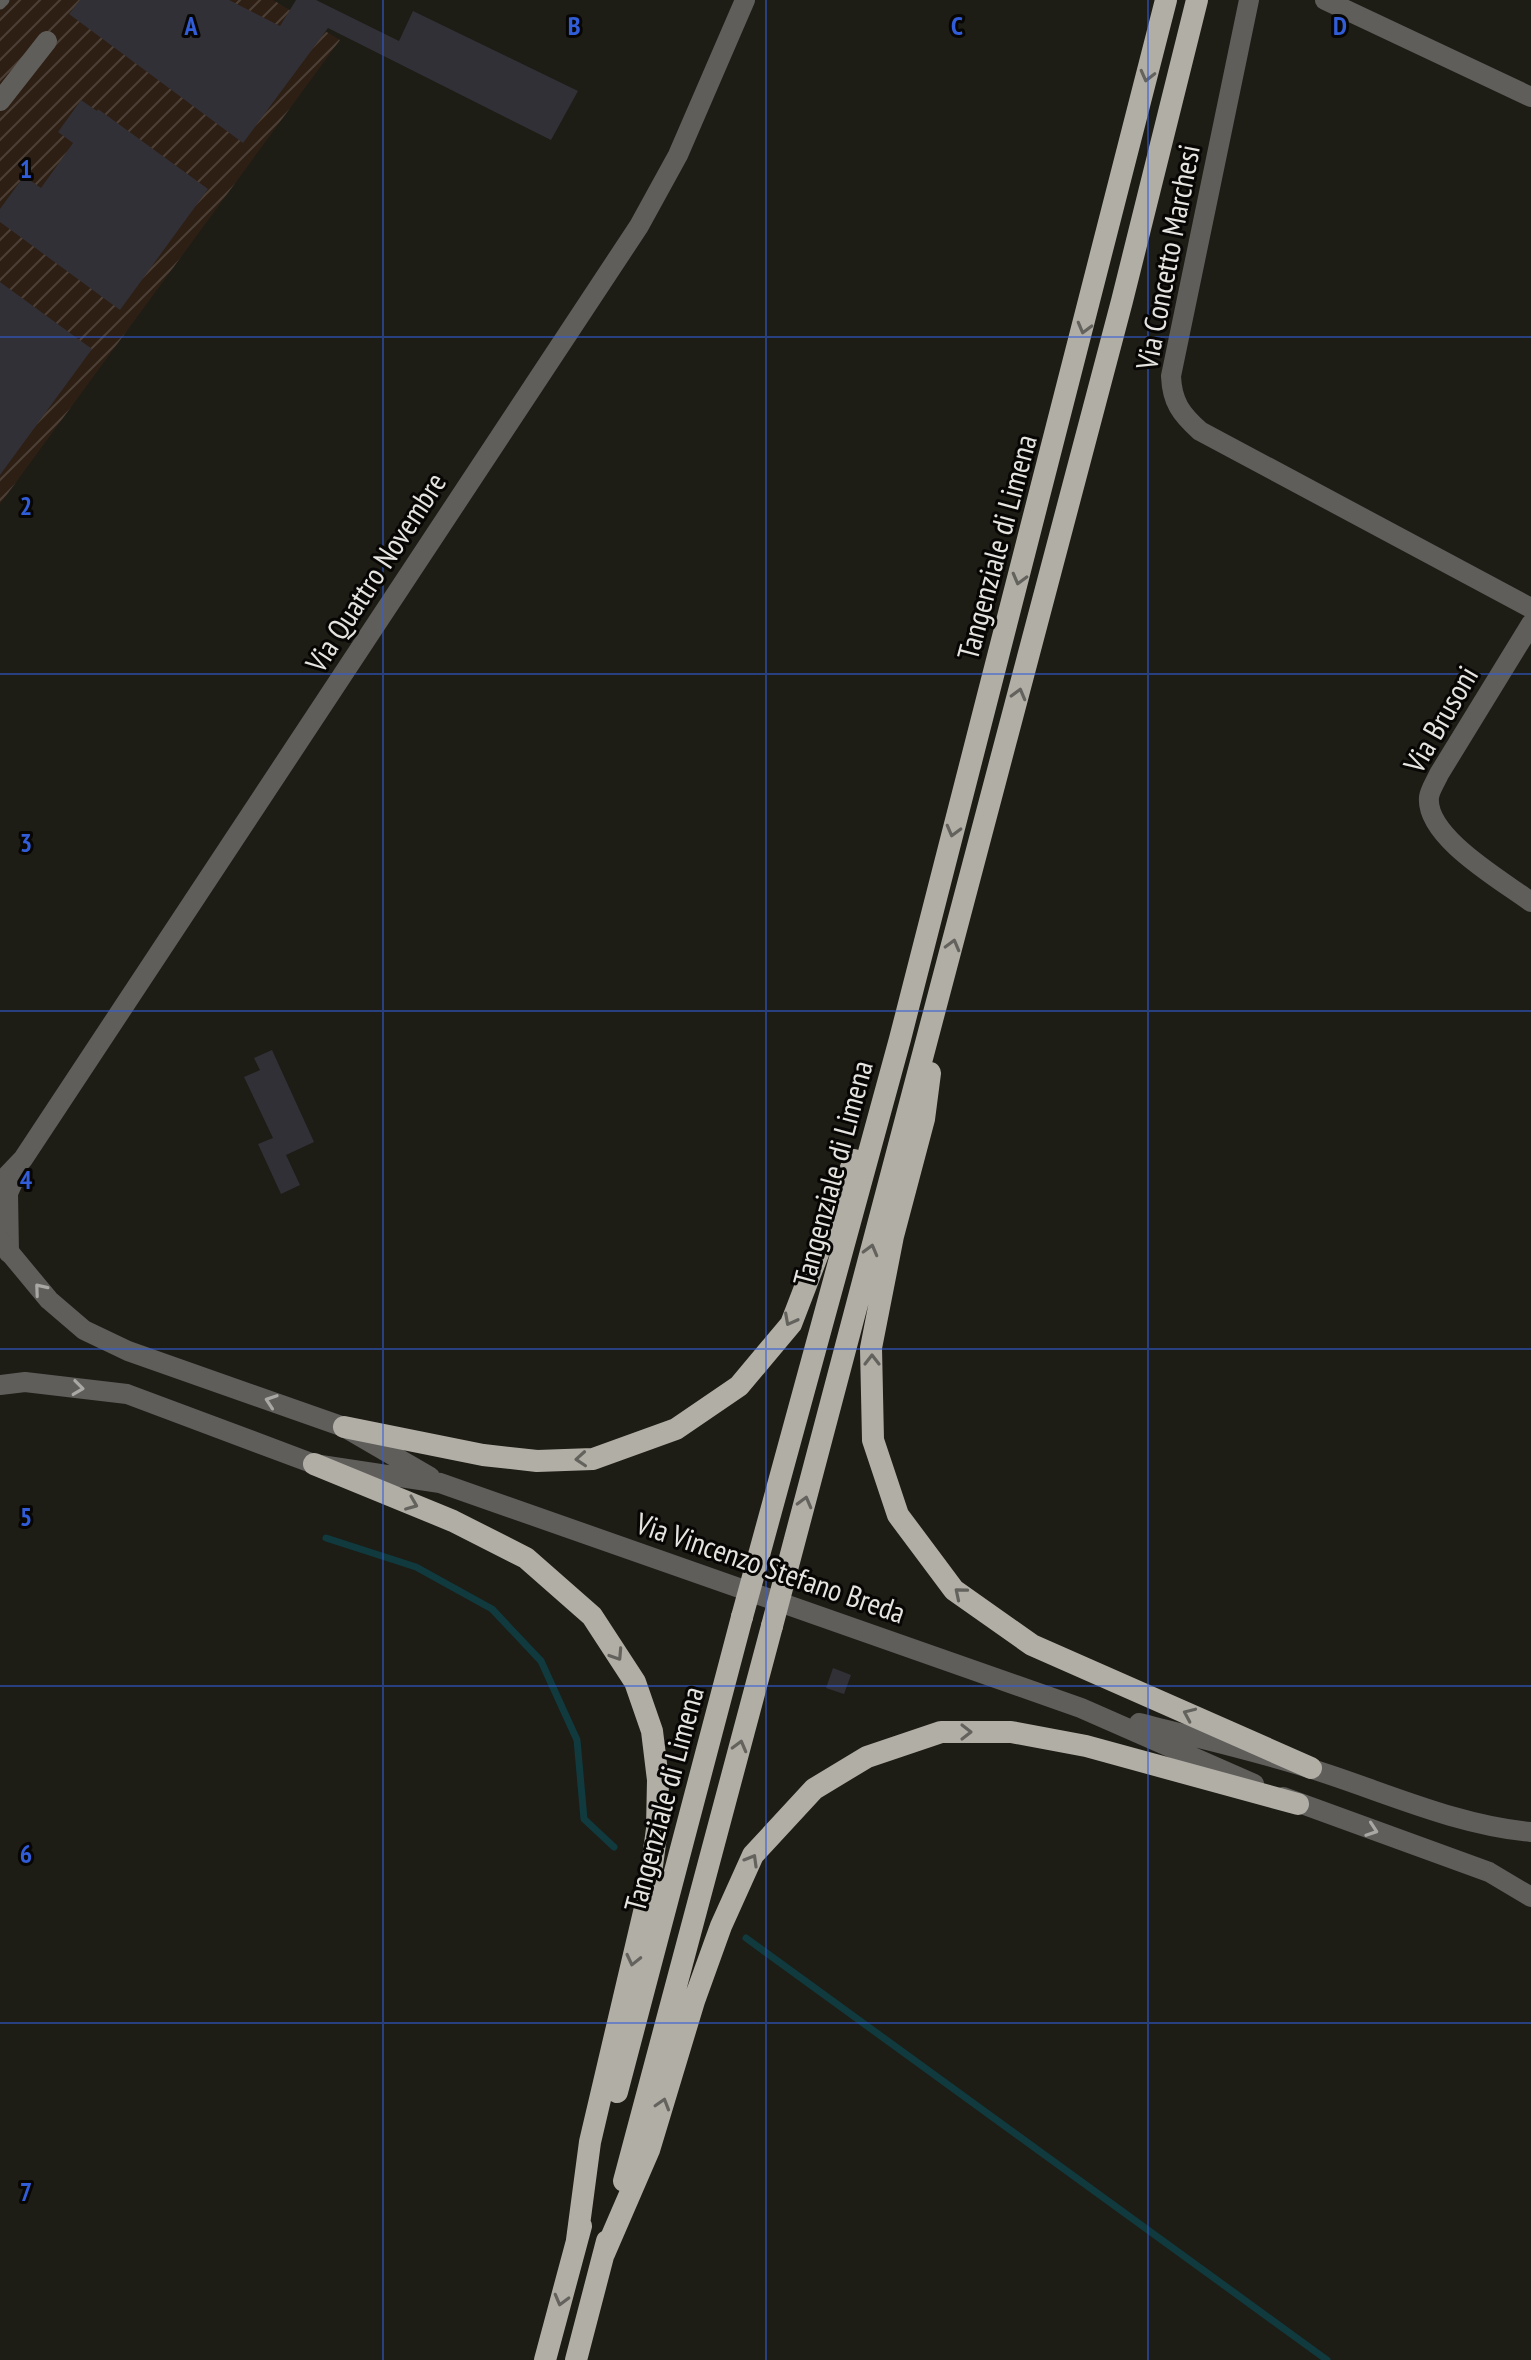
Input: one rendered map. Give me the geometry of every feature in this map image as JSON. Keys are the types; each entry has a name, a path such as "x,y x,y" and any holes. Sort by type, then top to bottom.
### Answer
{"highway":[{"name":"Tangenziale di Limena","path":"545,2360 742,1617 900,1039 1166,0"},
{"name":"Tangenziale di Limena","path":"576,2360 941,990 1122,301 1197,0"},
{"path":"941,990 924,1119 893,1236 871,1348 873,1440 898,1515 954,1590 1032,1645 1311,1768"},
{"path":"344,1427 483,1455 537,1461 593,1459 676,1429 739,1386 791,1324 900,1039"},
{"path":"314,1464 453,1521 526,1558 592,1616 635,1682 652,1731 658,1780 657,1829 648,1895 590,2142 577,2240"},
{"path":"604,2254 649,2150 694,2001 721,1926 753,1855 814,1789 867,1757 941,1732 1011,1732 1086,1746 1298,1804"}],"street":[{"name":"Via Quattro Novembre","path":"5,1247 8,1193 23,1159 639,226 678,155 745,0"},
{"name":"Via Concetto Marchesi","path":"1249,0 1171,376 1172,396 1182,416 1200,431 1531,608"},
{"path":"1325,0 1531,97"},
{"path":"0,101 47,41"},
{"name":"Via Brusoni","path":"1531,624 1439,774 1429,796 1432,813 1442,832 1531,902"},
{"name":"Via Quattro Novembre","path":"0,1183 23,1159"},
{"name":"Via Vincenzo Stefano Breda","path":"5,1247 49,1300 84,1330 128,1351 344,1427 440,1483"},
{"name":"Via Vincenzo Stefano Breda","path":"0,1385 25,1382 127,1394 314,1464 440,1483 1081,1708 1298,1804 1489,1872 1531,1897"},
{"name":"Via Vincenzo Stefano Breda","path":"1081,1708 1311,1768 1454,1818 1504,1830 1531,1832"}],"lane":[{"path":"0,4 4,0"}],"shaded area":[{"path":"0,0 273,0 340,40 0,504"}],"building":[{"path":"80,0 229,0 280,26 296,0 316,0 399,41 413,11 578,91 551,140 328,28 243,143 69,14"},
{"path":"81,100 208,189 120,310 0,222 0,209 24,176 41,188 73,143 58,132"},
{"path":"0,282 92,349 0,475"},
{"path":"272,1050 314,1142 286,1155 300,1185 281,1194 258,1144 273,1138 244,1077 260,1070 254,1058"},
{"path":"833,1668 851,1675 844,1694 826,1688"}],"waterway":[{"path":"326,1538 416,1567 492,1609 541,1661 577,1740 584,1819 614,1847"},
{"path":"746,1938 1327,2360"}]}
